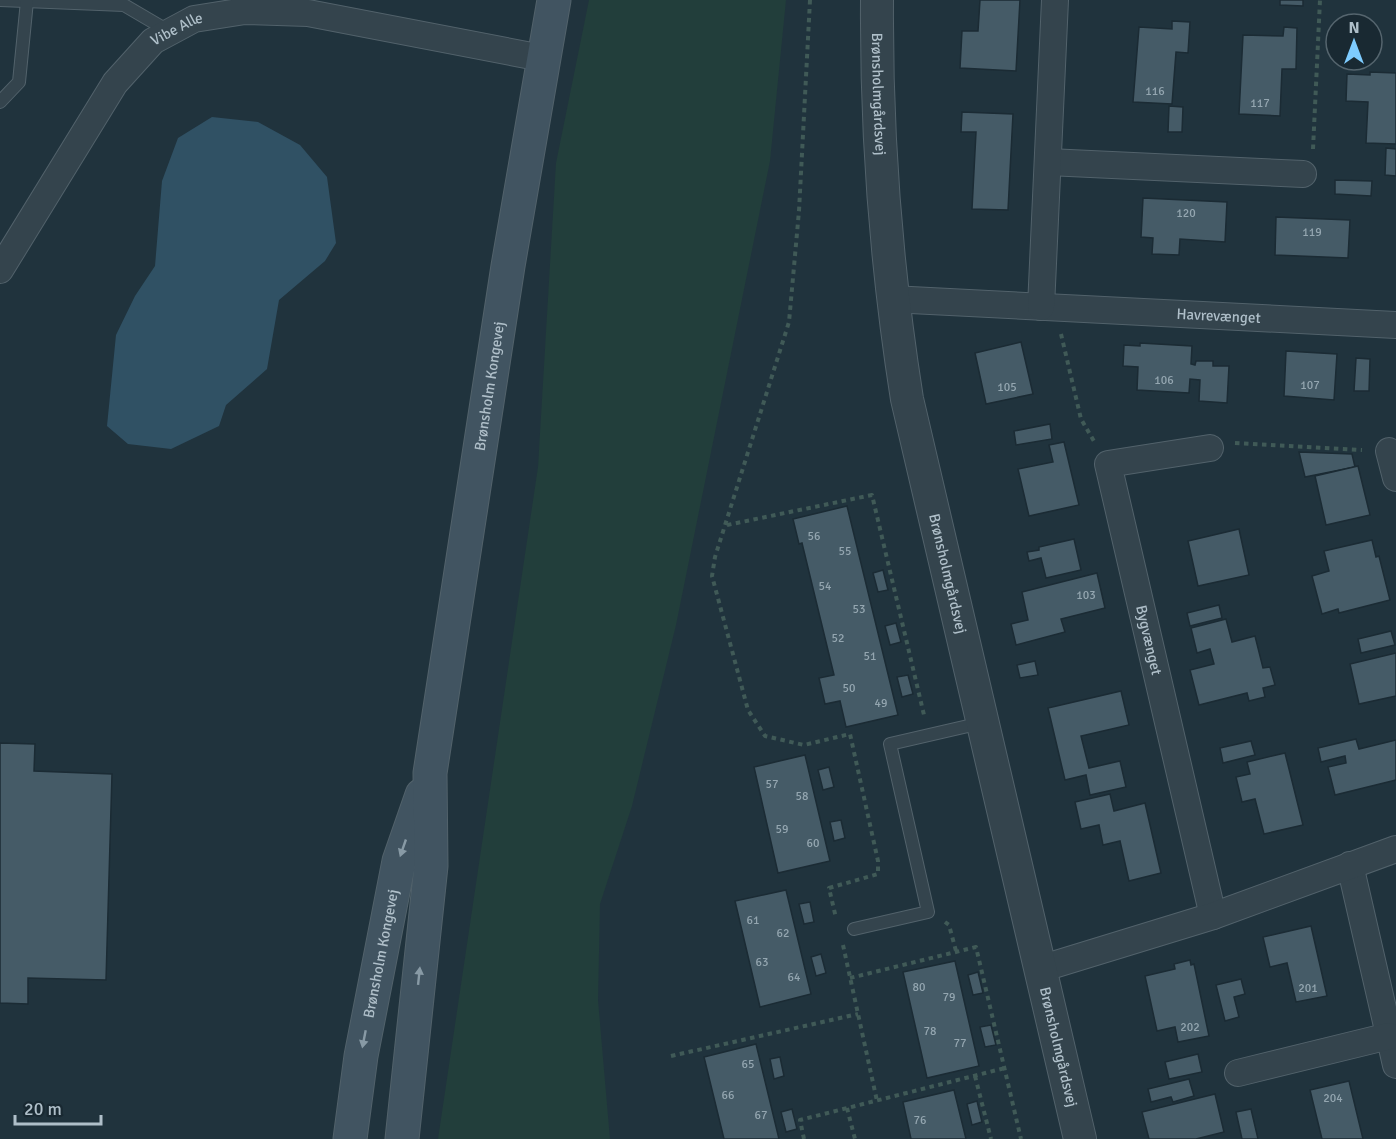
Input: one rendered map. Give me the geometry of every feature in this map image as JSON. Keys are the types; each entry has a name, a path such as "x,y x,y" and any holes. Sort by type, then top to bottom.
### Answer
{"main road":[{"name":"Brønsholm Kongevej","path":"402,1139 431,866 430,773 542,58 554,0"},
{"name":"Brønsholm Kongevej","path":"350,1139 361,1056 399,861 430,773"}],"street":[{"name":"Brønsholmgårdsvej","path":"877,0 876,98 891,299 908,399 981,723 1080,1139"},
{"path":"1048,307 1048,162 1055,0"},
{"name":"Vibe Alle","path":"0,270 116,83 153,41 194,19 244,5 308,13 542,58"},
{"path":"1048,162 1303,174"},
{"name":"Havrevænget","path":"891,299 1396,325"},
{"path":"1108,464 1210,448"},
{"path":"1389,451 1396,478"},
{"name":"Bygvænget","path":"1108,464 1212,916"},
{"path":"1040,969 1212,916 1396,849"},
{"path":"1350,865 1396,1065"},
{"path":"1238,1073 1389,1036"}],"lane":[{"path":"0,0 124,5 170,32"},
{"path":"0,102 19,82 27,1"},
{"path":"854,930 928,912 890,744 981,723"}],"path":[{"path":"810,0 799,212 789,322 727,525 715,557 712,576 748,710 765,736 782,742 804,745 849,734 878,861 878,874 830,888 837,921"},
{"path":"1303,174 1313,149 1320,0"},
{"path":"1048,307 1081,419 1108,464"},
{"path":"1210,448 1227,442 1389,451"},
{"path":"727,525 873,495 928,735"},
{"path":"928,912 949,925 956,951"},
{"path":"842,944 877,1101"},
{"path":"850,978 976,947 1021,1139"},
{"path":"671,1056 858,1014"},
{"path":"804,1139 800,1120 1005,1068"},
{"path":"975,1076 991,1139"},
{"path":"847,1108 855,1139"}],"green space":[{"path":"589,0 786,0 770,161 676,625 632,806 600,904 598,1000 610,1139 438,1139 538,467 556,163"}],"water":[{"path":"212,117 258,122 300,145 327,177 336,243 325,261 279,300 267,369 226,405 219,426 171,449 128,444 107,426 116,335 135,296 155,266 162,181 178,138"}],"building":[{"path":"980,0 1020,0 1016,71 960,68 962,31 978,31"},
{"path":"1280,0 1303,0 1303,6 1280,5"},
{"path":"1172,21 1190,22 1188,53 1176,52 1172,104 1133,102 1139,27 1172,29"},
{"path":"1284,27 1297,28 1296,69 1282,69 1280,116 1239,114 1243,35 1283,36"},
{"path":"1370,72 1396,73 1396,144 1366,143 1368,102 1346,101 1347,74 1370,75"},
{"path":"1169,106 1183,107 1182,132 1168,132"},
{"path":"962,112 1013,114 1008,210 972,209 976,132 961,132"},
{"path":"1386,148 1396,149 1396,176 1385,175"},
{"path":"1335,180 1372,181 1371,196 1335,194"},
{"path":"1143,198 1227,202 1225,242 1180,239 1179,255 1152,254 1153,238 1141,237"},
{"path":"1276,217 1350,220 1348,258 1275,255"},
{"path":"1021,342 1033,394 986,404 975,353"},
{"path":"1140,343 1192,346 1191,364 1195,365 1196,361 1213,361 1213,366 1229,366 1227,403 1199,401 1200,380 1190,379 1189,393 1137,390 1138,367 1123,366 1124,345 1140,346"},
{"path":"1286,351 1337,354 1334,400 1284,396"},
{"path":"1356,358 1370,359 1369,391 1354,391"},
{"path":"1050,424 1052,439 1016,445 1014,431"},
{"path":"1064,442 1079,505 1029,516 1018,469 1053,462 1049,445"},
{"path":"1299,452 1352,454 1355,467 1305,477"},
{"path":"1358,466 1370,515 1326,525 1315,476"},
{"path":"847,506 898,715 846,727 840,701 825,704 819,678 834,675 802,543 799,544 793,519"},
{"path":"1239,529 1249,575 1198,586 1188,541"},
{"path":"1074,539 1081,570 1046,578 1041,558 1029,561 1027,552"},
{"path":"1372,540 1376,557 1379,556 1390,600 1339,613 1338,609 1322,614 1312,576 1329,571 1324,551"},
{"path":"883,570 888,590 878,592 873,573"},
{"path":"1097,573 1105,608 1061,619 1065,632 1016,645 1011,624 1028,620 1022,592"},
{"path":"1219,605 1222,618 1190,626 1187,613"},
{"path":"1226,619 1232,642 1255,636 1263,668 1270,667 1275,685 1263,688 1265,697 1249,701 1247,693 1199,705 1190,670 1214,664 1210,649 1197,653 1191,628"},
{"path":"896,623 901,642 890,645 885,626"},
{"path":"1391,631 1395,645 1361,653 1358,639"},
{"path":"1396,653 1396,696 1359,704 1350,664"},
{"path":"1035,661 1038,675 1020,678 1017,665"},
{"path":"908,675 913,694 902,697 897,677"},
{"path":"1121,691 1129,725 1081,736 1089,768 1120,761 1126,787 1090,795 1086,775 1065,780 1048,708"},
{"path":"1356,739 1359,749 1396,740 1396,780 1335,795 1328,767 1346,763 1345,756 1321,762 1318,748"},
{"path":"1251,741 1255,755 1223,763 1220,748"},
{"path":"0,743 35,744 34,771 112,774 106,980 28,978 28,1004 0,1003"},
{"path":"1285,753 1303,825 1264,834 1255,799 1242,802 1236,777 1250,774 1247,762"},
{"path":"805,755 830,861 778,873 754,767"},
{"path":"829,767 834,787 823,790 818,770"},
{"path":"1110,794 1114,811 1145,803 1161,873 1129,881 1120,841 1103,845 1099,825 1081,829 1075,802"},
{"path":"841,820 845,838 834,841 830,822"},
{"path":"786,890 811,994 760,1007 735,901"},
{"path":"810,902 814,922 804,924 799,904"},
{"path":"1311,926 1327,996 1296,1002 1287,963 1270,967 1263,937"},
{"path":"821,954 826,973 816,976 811,957"},
{"path":"1190,960 1191,965 1194,964 1209,1036 1178,1042 1175,1027 1157,1031 1145,976 1175,969 1174,964"},
{"path":"955,961 979,1066 927,1078 903,972"},
{"path":"978,972 983,993 973,995 968,975"},
{"path":"1241,979 1245,994 1234,997 1239,1017 1225,1021 1216,985"},
{"path":"991,1025 996,1045 985,1047 980,1027"},
{"path":"756,1044 779,1139 724,1139 704,1057"},
{"path":"1198,1054 1202,1072 1169,1079 1165,1062"},
{"path":"780,1057 784,1076 774,1079 770,1059"},
{"path":"1189,1079 1194,1096 1173,1102 1171,1097 1151,1102 1148,1089"},
{"path":"1349,1081 1363,1139 1322,1139 1310,1090"},
{"path":"954,1090 966,1139 911,1139 903,1102"},
{"path":"1215,1094 1224,1132 1196,1139 1149,1139 1142,1112"},
{"path":"977,1101 982,1122 972,1125 967,1104"},
{"path":"792,1109 797,1129 786,1132 781,1112"},
{"path":"1251,1109 1258,1139 1242,1139 1236,1112"}]}
